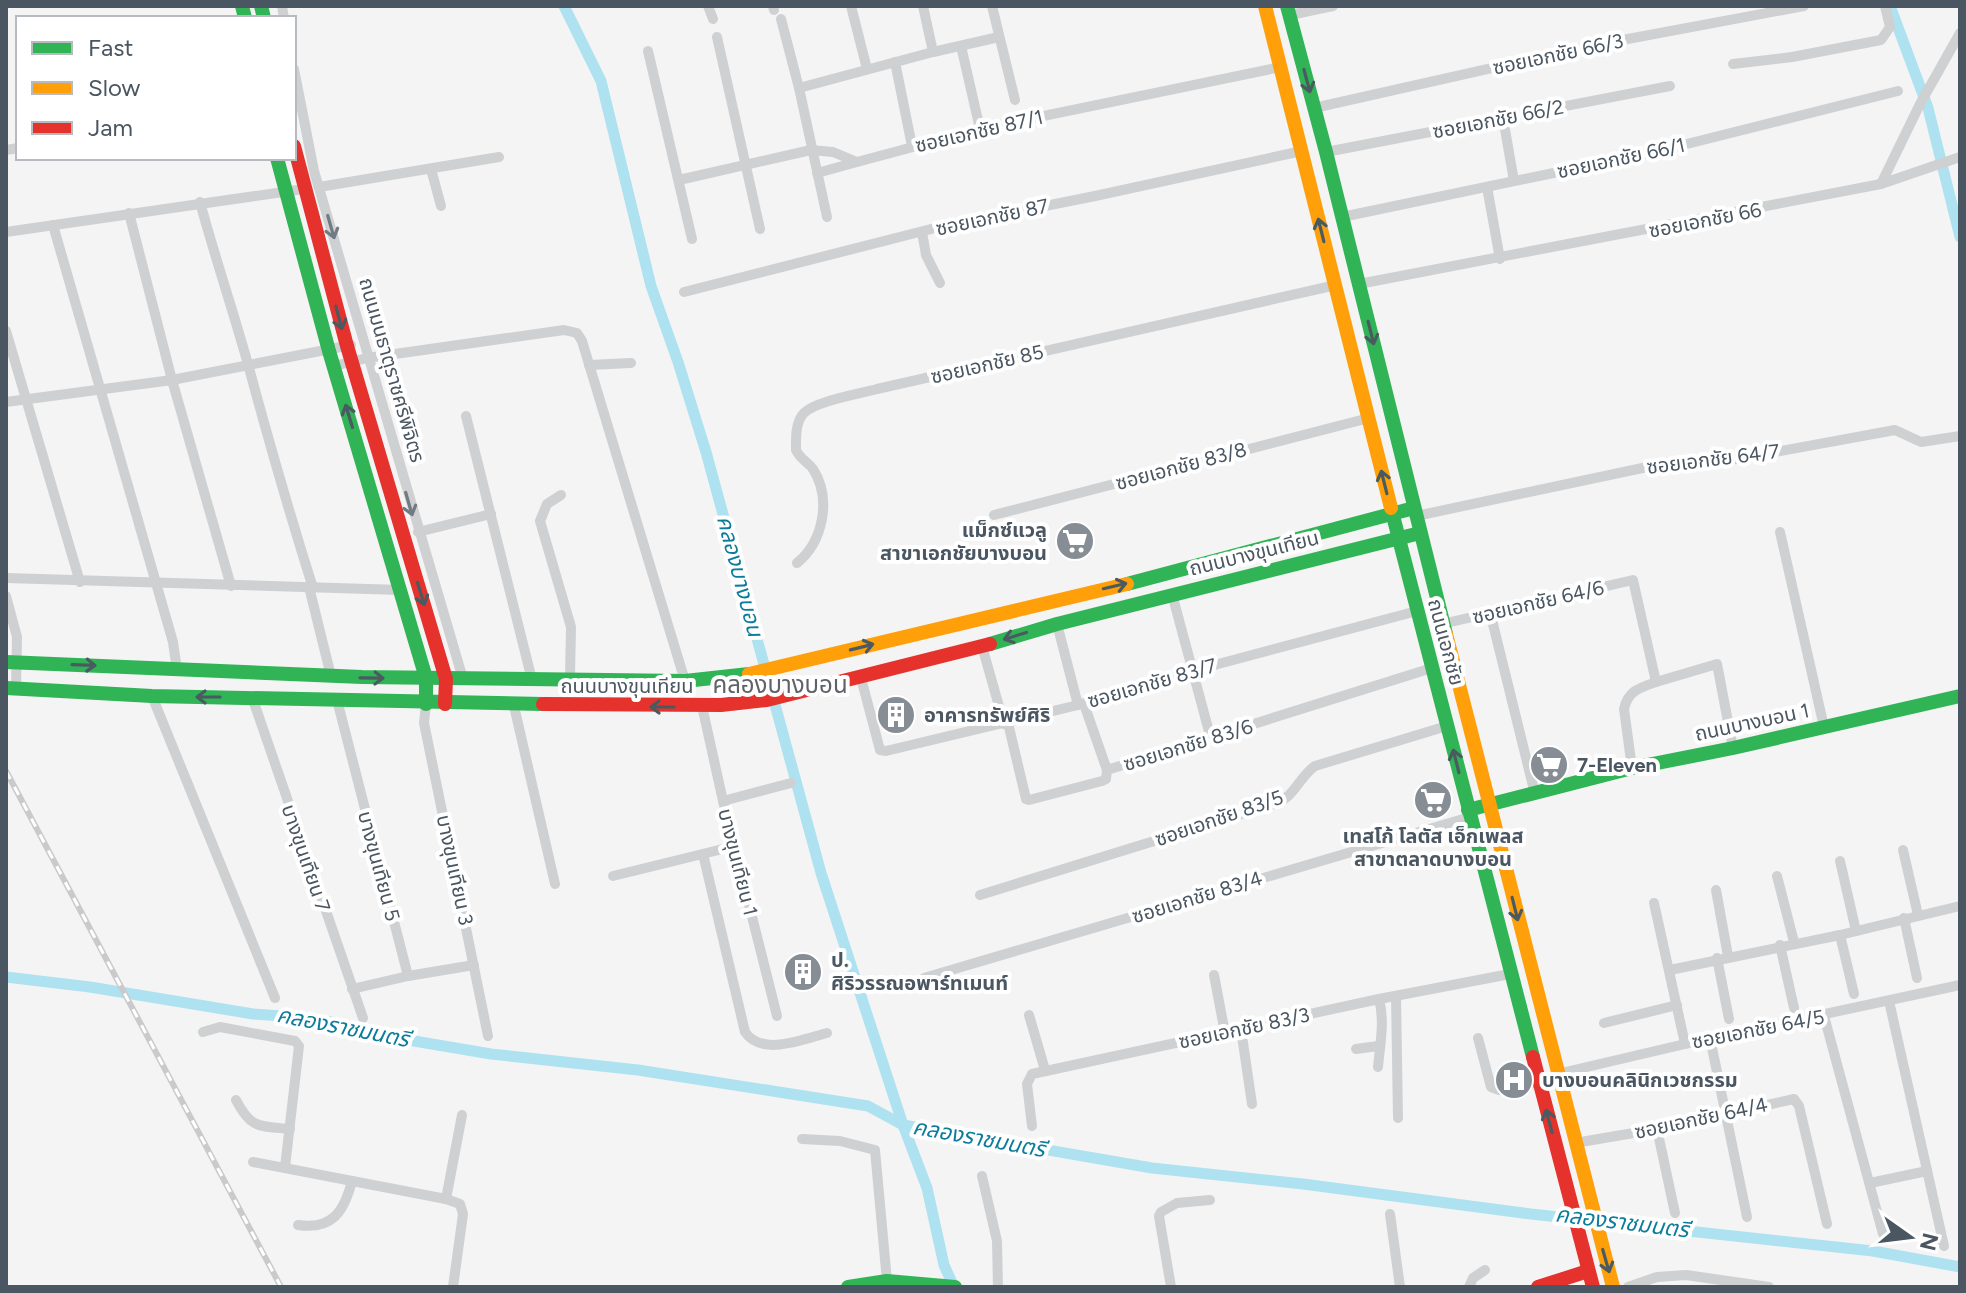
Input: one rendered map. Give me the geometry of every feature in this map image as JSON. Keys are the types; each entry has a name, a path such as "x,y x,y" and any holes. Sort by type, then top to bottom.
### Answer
{"main road":[{"name":"ถนนเอกชัย","path":"1265,6 1392,515 1593,1287"},
{"name":"ถนนเอกชัย","path":"1288,11 1613,1287"},
{"name":"ถนนมนธาตุราชศรีพิจิตร","path":"296,151 312,188 351,362 446,679 445,704"},
{"path":"277,160 329,351 426,678 426,704"},
{"name":"ถนนบางขุนเทียน","path":"11,662 331,676 685,681 787,666 1168,574 1392,515 1415,512"},
{"name":"ถนนบางขุนเทียน","path":"11,688 152,696 514,706 702,706 767,700 1420,533"},
{"path":"1168,574 1172,594"},
{"name":"ถนนบางบอน 1","path":"1487,800 1960,696"},
{"name":"ถนนบางบอน 1","path":"1468,809 1533,786 1541,784 1552,787"},
{"path":"1538,1287 1588,1271"},
{"path":"858,1286 887,1281 949,1286"}],"street":[{"path":"708,6 713,19"},
{"path":"851,6 867,69"},
{"path":"923,6 933,52"},
{"path":"992,6 1015,100"},
{"path":"1288,11 1333,6"},
{"name":"ซอยเอกชัย 66/3","path":"1314,108 1585,47 1804,6"},
{"path":"1733,64 1792,57 1881,40 1890,27 1885,6"},
{"path":"781,19 827,217"},
{"path":"1881,184 1920,104 1960,33"},
{"path":"717,37 760,229"},
{"path":"799,88 999,37"},
{"path":"961,46 980,129"},
{"path":"648,51 692,239"},
{"path":"895,62 912,146"},
{"name":"ซอยเอกชัย 87/1","path":"817,173 980,129 1281,67"},
{"name":"ถนนมนธาตุราชศรีพิจิตร","path":"296,82 312,188 363,342 463,679"},
{"name":"ซอยเอกชัย 66/2","path":"1326,152 1670,86"},
{"name":"ซอยเอกชัย 66/1","path":"1342,217 1672,148 1898,91"},
{"path":"1503,118 1514,181"},
{"path":"679,180 811,150 833,152 857,162"},
{"name":"ซอยเอกชัย 87","path":"684,292 922,232 1302,151"},
{"path":"6,232 312,188 499,157"},
{"name":"ซอยเอกชัย 66","path":"1359,284 1881,184 1960,157"},
{"path":"431,169 441,206"},
{"path":"1487,187 1500,259"},
{"path":"200,202 311,588 331,676"},
{"path":"129,213 172,380 231,586"},
{"path":"53,225 173,642 177,670"},
{"path":"922,232 926,255 940,283"},
{"name":"ซอยเอกชัย 85","path":"797,563 820,531 823,508 816,474 796,450 799,423 804,413 877,389 1336,285"},
{"path":"334,366 367,358 564,330 577,333 582,341 685,681"},
{"path":"6,331 80,582"},
{"path":"6,402 172,380 363,342"},
{"path":"589,365 631,363"},
{"path":"466,416 532,680"},
{"name":"ซอยเอกชัย 83/8","path":"994,515 1369,418"},
{"name":"ซอยเอกชัย 64/7","path":"1415,512 1666,463 1727,461 1895,430 1921,442 1960,436"},
{"path":"561,495 547,504 540,521 571,627 570,678"},
{"path":"418,532 491,514"},
{"path":"1780,532 1824,727"},
{"path":"6,578 401,590"},
{"name":"ซอยเอกชัย 64/6","path":"1442,624 1633,580 1656,682"},
{"path":"1172,594 1211,739"},
{"path":"6,596 17,637 11,662 11,688"},
{"name":"ซอยเอกชัย 83/7","path":"861,678 880,750 886,751 1081,704 1417,611"},
{"path":"1490,612 1533,786"},
{"path":"1057,624 1081,704 1107,770"},
{"path":"982,646 1006,723"},
{"path":"1632,768 1624,709 1629,693 1717,664 1733,748"},
{"name":"ซอยเอกชัย 83/6","path":"1006,723 1026,799 1102,781 1106,779 1107,770 1432,668"},
{"path":"152,696 275,998"},
{"name":"บางขุนเทียน 7","path":"252,697 363,1018"},
{"name":"บางขุนเทียน 5","path":"337,700 408,976"},
{"name":"บางขุนเทียน 3","path":"426,704 424,723 488,1036"},
{"path":"514,706 555,884"},
{"name":"บางขุนเทียน 1","path":"702,706 777,1016"},
{"name":"ซอยเอกชัย 83/5","path":"980,895 1277,803 1291,795 1315,766 1447,726"},
{"path":"723,801 791,783"},
{"name":"ซอยเอกชัย 83/4","path":"924,978 1468,809"},
{"path":"613,876 735,846"},
{"path":"1903,850 1918,915"},
{"path":"703,854 745,1032 749,1038 766,1044 780,1044 827,1033"},
{"path":"1840,861 1856,931"},
{"path":"1777,876 1794,942"},
{"path":"1716,890 1729,1019"},
{"path":"1654,903 1685,1044"},
{"path":"1670,970 1794,942 1840,935 1960,906"},
{"path":"1904,918 1917,978"},
{"path":"1840,935 1854,994"},
{"path":"1780,945 1794,1008"},
{"path":"352,989 474,965"},
{"name":"ซอยเอกชัย 83/3","path":"1045,1070 1510,974"},
{"path":"1214,975 1225,1033"},
{"name":"ซอยเอกชัย 64/5","path":"1557,1074 1960,985"},
{"path":"1396,996 1398,1118"},
{"path":"1378,1067 1383,1020 1379,999"},
{"path":"1889,1001 1944,1246"},
{"path":"1604,1023 1677,1005"},
{"path":"1029,1015 1045,1070 1028,1078 1032,1126"},
{"path":"1824,1016 1883,1234"},
{"path":"203,1032 225,1027 297,1043 300,1051 285,1167"},
{"path":"1241,1029 1252,1104"},
{"path":"1478,1038 1491,1087 1499,1090 1538,1082"},
{"path":"1710,1038 1747,1217"},
{"path":"1356,1049 1378,1046"},
{"name":"ซอยเอกชัย 64/4","path":"1575,1143 1657,1129 1794,1099 1799,1106 1827,1224"},
{"path":"236,1100 246,1118 253,1123 290,1129"},
{"path":"446,1199 462,1115"},
{"path":"1657,1129 1675,1213"},
{"path":"802,1139 840,1141 875,1150 887,1281"},
{"path":"253,1162 460,1204 463,1214 453,1287"},
{"path":"1870,1183 1927,1171"},
{"path":"982,1176 997,1241 998,1287"},
{"path":"298,1225 318,1227 338,1214 352,1181"},
{"path":"1171,1287 1159,1216 1177,1203 1210,1200"},
{"path":"1390,1214 1400,1287"},
{"path":"1469,1287 1473,1278 1485,1270"},
{"path":"1628,1287 1657,1277 1686,1275 1769,1287"}],"waterway":[{"name":"คลองบางบอน","path":"564,6 601,81 651,286 706,452 821,873 903,1125 927,1188 944,1265 954,1287"},
{"path":"1890,6 1928,108 1960,237"},
{"name":"คลองราชมนตรี","path":"6,977 90,987 253,1014 309,1018 336,1023 349,1030 491,1054 638,1070 868,1106 903,1125 1152,1168 1873,1251 1960,1267"}],"railway":[{"path":"6,771 281,1287"}],"traffic: fast":[{"path":"242,6 244,16"},
{"path":"261,6 264,16"},
{"path":"1287,6 1446,634"},
{"path":"278,160 329,351 426,678 426,704"},
{"path":"1391,508 1533,1057"},
{"path":"1127,584 1414,508"},
{"path":"990,644 1057,624 1420,533"},
{"path":"6,662 362,677 685,681 749,674"},
{"path":"6,688 152,696 543,704"},
{"path":"1468,810 1632,768 1960,696"},
{"path":"848,1287 887,1281 955,1287"}],"traffic: slow":[{"path":"1265,6 1391,508"},
{"path":"749,674 1127,584"},
{"path":"1446,634 1613,1287"}],"traffic: jam":[{"path":"296,154 347,346 446,679 445,704"},
{"path":"543,704 721,705 767,700 990,644"},
{"path":"1533,1057 1593,1287"},
{"path":"1538,1287 1588,1271"}],"place":[{"name":"แม็กซ์แวลู สาขาเอกชัยบางบอน","path":"1075,541"},
{"name":"อาคารทรัพย์ศิริ","path":"896,715"},
{"name":"7-Eleven","path":"1549,765"},
{"name":"เทสโก้ โลตัส เอ็กเพลส สาขาตลาดบางบอน","path":"1433,800"},
{"name":"ป. ศิริวรรณอพาร์ทเมนท์","path":"803,972"},
{"name":"บางบอนคลินิกเวชกรรม","path":"1514,1080"}],"district":[{"name":"คลองบางบอน","path":"780,684"}]}
